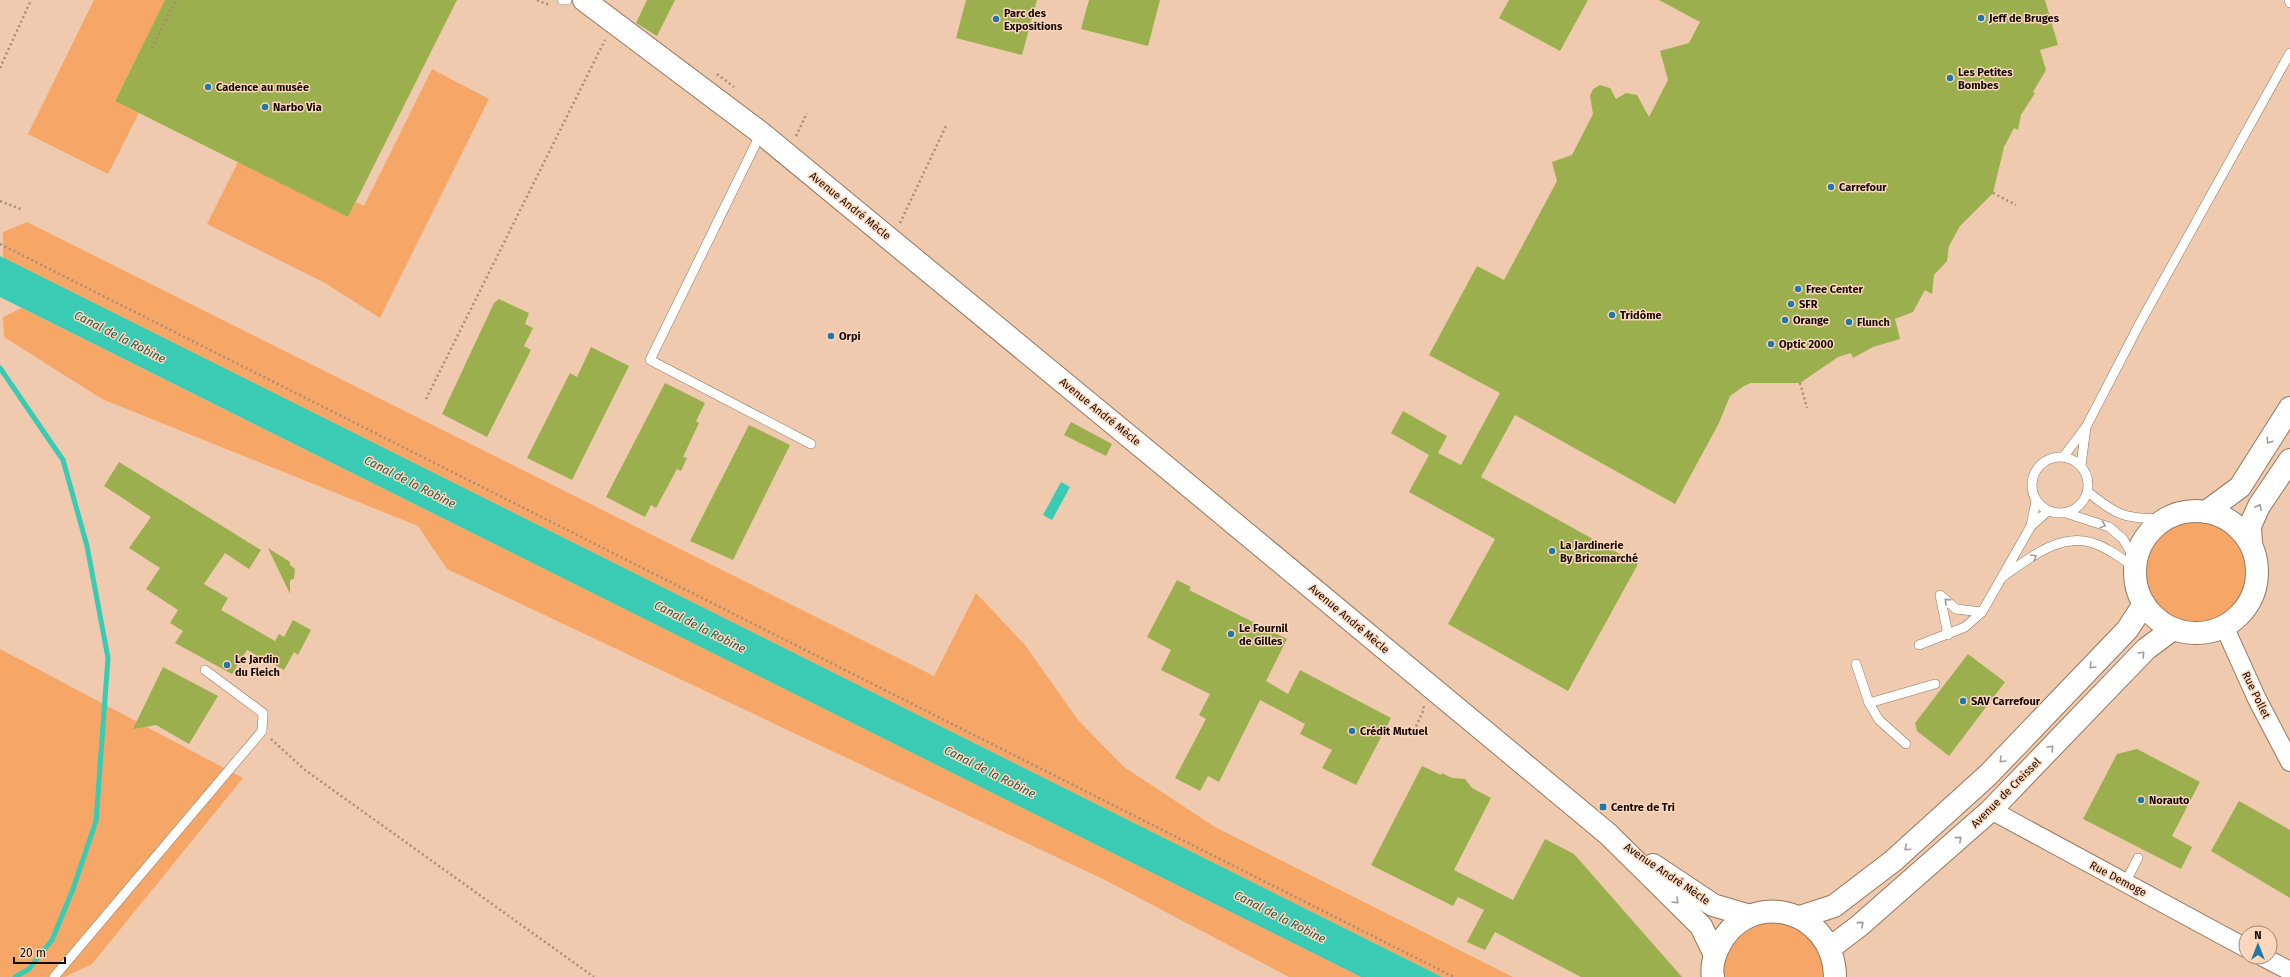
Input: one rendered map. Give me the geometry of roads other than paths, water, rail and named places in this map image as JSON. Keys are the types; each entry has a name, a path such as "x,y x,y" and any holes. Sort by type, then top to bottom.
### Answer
{"street":[{"name":"Avenue André Mècle","path":"569,0 613,23 761,133 1608,834 1701,926 1715,955"},
{"path":"2206,512 2240,487 2290,408"},
{"path":"2250,544 2250,526 2259,506 2290,460"},
{"path":"2185,512 2206,512 2229,521 2239,529 2250,544 2257,562 2257,581 2247,605 2239,615 2224,626 2202,632 2190,633 2174,629 2157,619 2144,604 2137,587 2135,565 2142,545 2152,530 2166,519 2185,512"},
{"path":"1800,917 1834,906 1893,861 1988,775 2127,630 2144,604"},
{"name":"Rue Pollet","path":"2224,626 2257,699 2290,762"},
{"name":"Avenue de Creissel","path":"1830,948 1859,926 1991,810 2146,649 2174,629"},
{"name":"Rue Demoge","path":"1991,810 2238,944"},
{"name":"Avenue André Mècle","path":"1608,834 1713,905 1750,916"},
{"path":"1713,977 1715,955 1722,939 1734,925 1750,916 1772,912 1784,912 1800,917 1813,925 1823,936 1830,948 1834,964 1835,977"},
{"path":"2278,965 2290,971"}],"lane":[{"path":"2064,456 2086,427 2141,321 2290,53"},
{"path":"761,133 650,360 811,444"},
{"path":"2080,465 2086,427"},
{"path":"2066,513 2077,507 2085,499 2088,492 2089,482 2080,465 2072,459 2064,456 2051,457 2040,464 2032,477 2032,490 2036,500 2048,511 2066,513 2109,527 2123,539 2135,565"},
{"path":"2088,492 2109,510 2130,518 2166,519"},
{"path":"2031,526 2036,500"},
{"path":"1919,645 1948,635 1965,627 1982,612 2031,526 2048,511"},
{"path":"2001,578 2053,545 2076,540 2092,543 2109,550 2135,565"},
{"path":"1948,635 1940,595 1956,610 1982,612"},
{"path":"1856,664 1869,704 1879,720 1906,744"},
{"path":"54,977 262,731 263,713 205,670"},
{"path":"1869,704 1935,684"},
{"path":"2125,883 2138,858"}],"water":[{"name":"Canal de la Robine","path":"0,256 1442,977 1361,977 0,297"},
{"path":"1061,482 1070,487 1052,520 1043,515"}],"waterway":[{"path":"0,368 63,460 87,546 108,658 96,821 73,889 52,940 29,969 15,977"}],"place":[{"name":"Jeff de Bruges","path":"1981,18"},
{"name":"Parc des Expositions","path":"996,19"},
{"name":"Les Petites Bombes","path":"1950,78"},
{"name":"Cadence au musée","path":"208,87"},
{"name":"Narbo Via","path":"265,107"},
{"name":"Carrefour","path":"1831,187"},
{"name":"Free Center","path":"1798,289"},
{"name":"SFR","path":"1791,304"},
{"name":"Tridôme","path":"1612,315"},
{"name":"Orange","path":"1785,320"},
{"name":"Flunch","path":"1849,322"},
{"name":"Orpi","path":"831,336"},
{"name":"Optic 2000","path":"1771,344"},
{"name":"La Jardinerie By Bricomarché","path":"1552,551"},
{"name":"Le Fournil de Gilles","path":"1231,634"},
{"name":"Le Jardin du Fleich","path":"227,665"},
{"name":"SAV Carrefour","path":"1963,701"},
{"name":"Crédit Mutuel","path":"1352,731"},
{"name":"Norauto","path":"2141,800"},
{"name":"Centre de Tri","path":"1603,807"}]}
